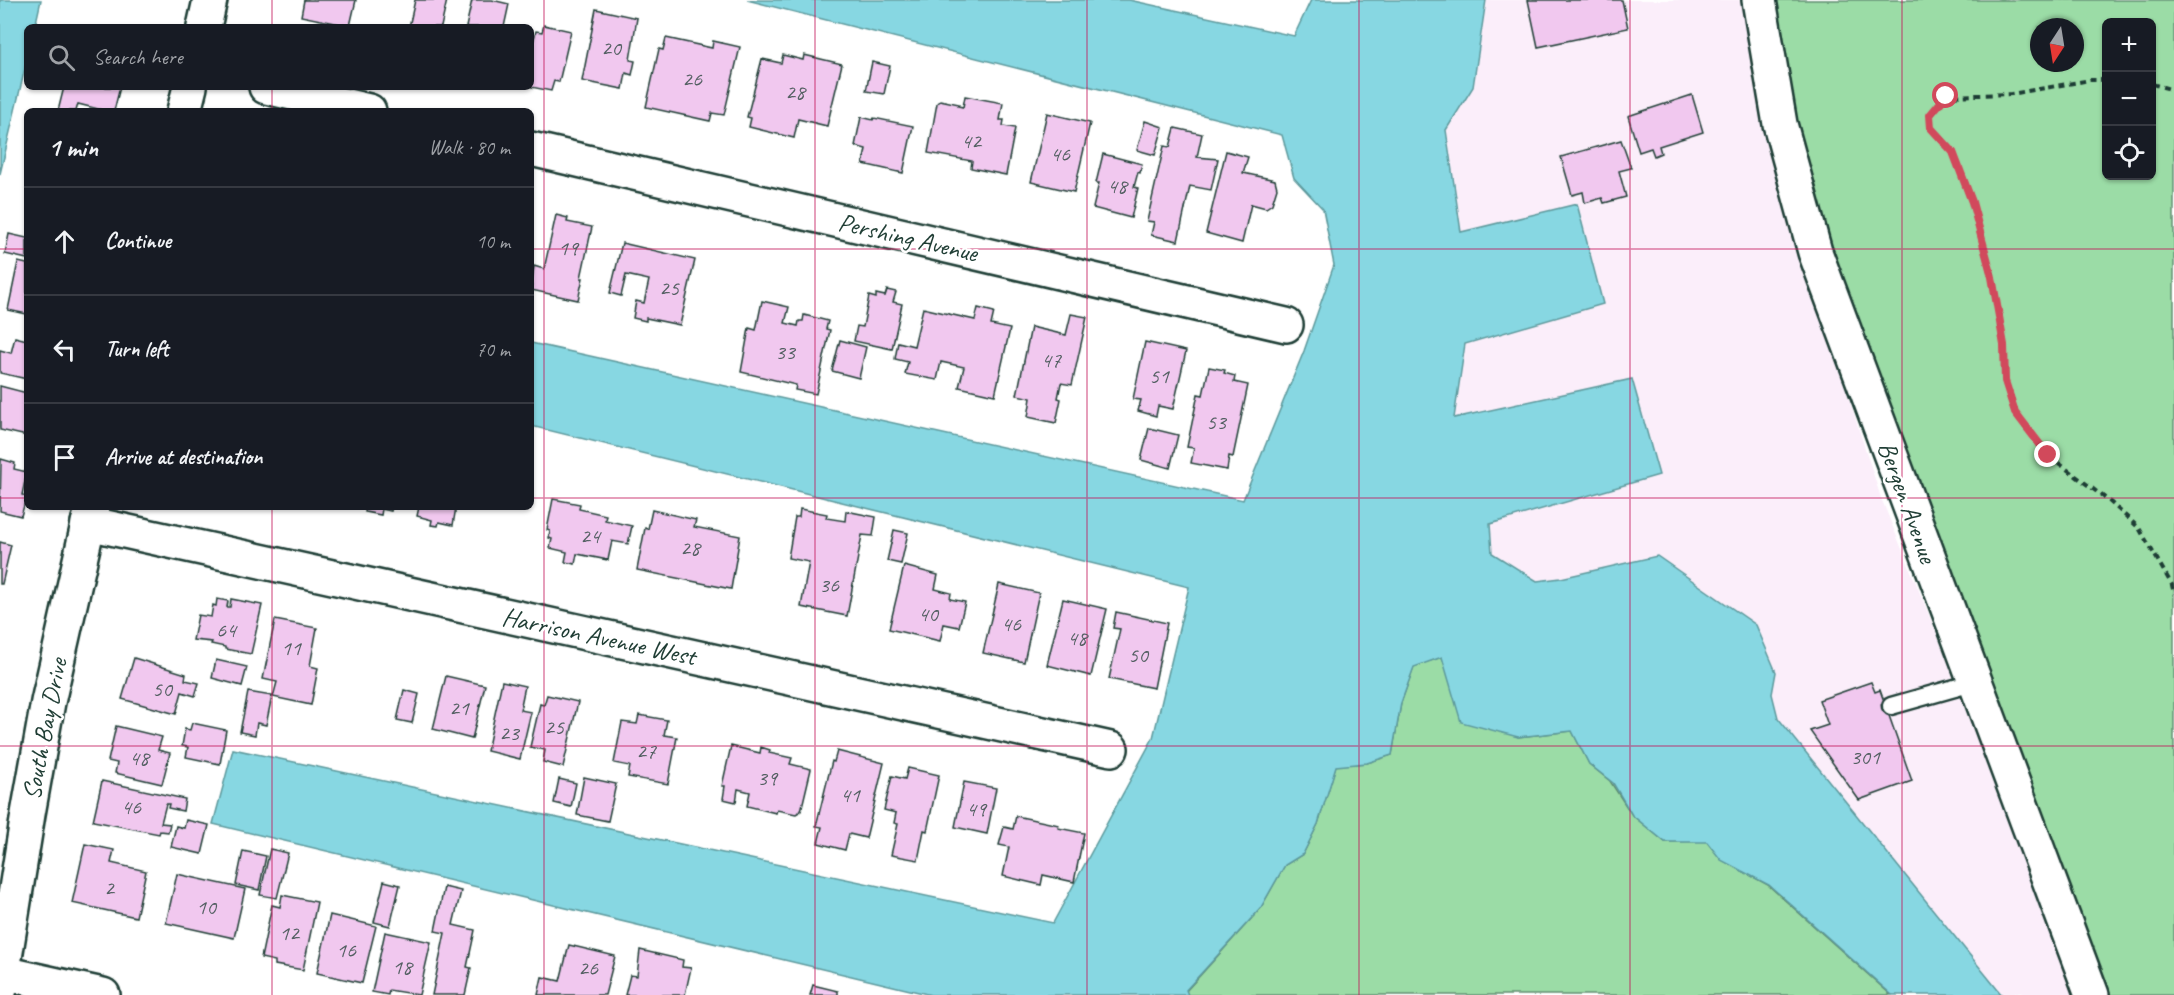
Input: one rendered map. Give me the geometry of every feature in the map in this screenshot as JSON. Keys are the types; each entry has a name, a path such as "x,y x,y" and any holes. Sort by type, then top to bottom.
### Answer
{"street":[{"path":"205,24 210,0"},
{"name":"Bergen Avenue","path":"1759,0 1780,124 1815,252 2092,995"},
{"path":"185,108 189,90"},
{"path":"279,90 356,108"},
{"name":"Pershing Avenue","path":"534,150 1286,325"},
{"name":"Harrison Avenue West","path":"90,515 1111,749"},
{"name":"South Bay Drive","path":"2,981 46,713 90,515"},
{"path":"2,981 103,995"}],"lane":[{"path":"1891,706 1976,682"}],"path":[{"path":"2102,80 2090,80 2011,94 1946,96 1930,115 1931,128 1953,152 1972,202 1992,277 2004,345 2005,381 2015,412 2048,455 2109,501 2139,528 2172,585 2174,594"},
{"path":"2156,85 2174,90"}],"shaded area":[{"path":"1486,0 1751,0 1763,131 1881,498 2085,995 2022,995 2021,991 2011,995 2002,995 1778,718 1772,694 1776,672 1561,578 1537,581 1492,553 1489,524 1659,475 1632,379 1454,418 1464,344 1603,303 1577,204 1461,233 1446,130 1473,87"}],"green space":[{"path":"1759,0 2174,0 2174,995 2092,995 1815,252"},
{"path":"1442,657 1518,737 1572,731 1589,764 1610,781 1632,815 1665,842 1706,841 1722,860 1768,885 1891,995 1188,995 1186,991 1260,909 1285,865 1303,854 1318,824 1336,765 1367,763 1392,755 1401,703 1414,666"}],"water":[{"path":"0,0 41,0 36,24 24,24 24,73 0,174"},
{"path":"747,0 1129,0 1294,36 1311,0 1486,0 1473,87 1446,130 1461,232 1577,204 1603,304 1465,344 1454,418 1632,379 1659,475 1490,524 1492,553 1537,581 1561,578 1657,556 1756,625 1776,672 1772,694 1778,718 2002,995 1892,995 1769,885 1721,860 1707,842 1665,842 1632,815 1613,783 1589,764 1572,731 1518,737 1461,722 1442,657 1414,667 1401,703 1392,755 1367,763 1336,766 1318,824 1303,854 1285,865 1260,909 1186,990 1188,995 931,995 213,824 233,749 1053,923 1153,738 1189,587 534,427 534,344 1243,500 1304,351 1334,265 1323,209 1294,178 1282,135"}],"building":[{"path":"304,0 356,0 350,24 301,16"},
{"path":"415,0 447,0 442,24 410,24"},
{"path":"472,0 492,0 509,4 505,24 467,24"},
{"path":"1528,0 1622,0 1628,28 1538,47"},
{"path":"596,9 637,18 630,60 635,61 632,75 626,73 623,89 582,81"},
{"path":"544,25 571,31 559,82 554,81 551,91 534,88 534,39 536,31 542,32"},
{"path":"666,38 712,48 713,41 740,47 724,115 712,113 710,121 646,107 659,49 663,50"},
{"path":"783,55 803,60 804,55 842,64 827,126 798,119 794,138 749,127 751,118 747,117 762,59 781,63"},
{"path":"872,62 890,66 884,94 866,91"},
{"path":"63,90 119,90 115,108 94,108 78,104 77,108 59,108"},
{"path":"1692,95 1703,132 1659,146 1661,153 1654,156 1651,148 1639,152 1628,116"},
{"path":"965,96 1003,103 1000,120 1004,120 1003,126 1015,128 1006,175 971,168 972,161 928,153 937,103 940,100 963,107"},
{"path":"1047,113 1090,123 1074,192 1031,182"},
{"path":"861,117 913,126 903,173 863,164 866,149 855,146"},
{"path":"1145,121 1163,127 1155,155 1137,150"},
{"path":"1175,128 1202,134 1197,157 1218,159 1211,190 1190,186 1178,241 1151,235 1154,222 1147,221 1164,146 1170,147"},
{"path":"1621,140 1631,168 1619,171 1626,197 1604,203 1602,198 1585,203 1583,192 1572,195 1561,157"},
{"path":"1226,151 1248,157 1243,173 1275,180 1277,188 1272,204 1266,208 1251,204 1242,243 1206,233"},
{"path":"1103,154 1142,164 1134,187 1138,188 1131,218 1093,208"},
{"path":"556,215 568,218 567,222 592,227 578,300 534,291 534,266 544,269"},
{"path":"9,234 24,237 24,258 5,254"},
{"path":"622,243 695,260 680,325 646,318 646,321 633,318 636,301 644,303 649,280 626,275 621,296 610,293"},
{"path":"18,262 24,263 24,313 8,310"},
{"path":"887,290 896,292 893,302 902,304 892,349 854,341 857,326 863,327 869,296 876,298 876,294 885,296"},
{"path":"762,301 789,307 785,323 798,326 799,321 803,321 804,315 828,321 826,329 830,330 816,394 795,390 796,385 741,372 749,328 756,330"},
{"path":"923,308 975,320 978,308 994,312 991,325 1010,329 995,395 959,387 964,367 941,362 937,380 905,374 908,362 895,359 898,342 914,346"},
{"path":"1071,314 1087,317 1072,385 1061,383 1058,398 1061,399 1056,423 1028,417 1031,398 1017,395 1031,327 1066,335"},
{"path":"15,337 24,339 24,378 0,373 0,350 11,353"},
{"path":"840,340 866,347 859,378 832,371"},
{"path":"1145,342 1186,351 1173,409 1158,406 1156,416 1138,411 1141,400 1133,399"},
{"path":"1209,367 1225,370 1224,373 1235,376 1234,382 1248,385 1233,457 1229,456 1227,470 1191,463 1194,448 1187,447 1198,394 1203,395"},
{"path":"0,386 24,392 24,435 0,430"},
{"path":"1149,428 1178,435 1170,468 1141,460"},
{"path":"1,459 15,463 14,469 24,471 22,495 24,495 24,506 21,516 0,511"},
{"path":"553,499 580,504 579,509 606,515 605,520 632,526 628,544 612,541 608,560 577,554 575,564 565,562 567,552 550,548 552,539 549,538 550,531 547,530"},
{"path":"800,509 827,514 826,518 845,521 846,511 876,517 873,536 862,535 847,616 801,607 809,562 788,558 795,517 799,517"},
{"path":"365,510 382,510 381,515 365,512"},
{"path":"418,510 456,510 453,525 439,522 438,526 431,525 432,520 417,516"},
{"path":"652,510 696,520 694,527 740,536 731,589 637,570 645,528 648,529"},
{"path":"894,530 908,533 901,564 887,561"},
{"path":"0,542 11,545 2,584 0,584"},
{"path":"904,566 938,575 935,589 951,593 950,599 965,602 959,627 944,624 940,641 889,629"},
{"path":"999,584 1039,593 1024,662 983,653"},
{"path":"217,599 228,601 227,607 230,607 231,599 262,605 251,654 225,649 225,647 211,644 212,642 193,640 198,615 211,617 213,605 216,606"},
{"path":"1063,599 1107,609 1091,676 1047,665"},
{"path":"1116,612 1167,623 1154,688 1109,679 1120,629 1113,628"},
{"path":"275,620 317,628 310,666 318,668 311,705 273,697 277,682 263,679"},
{"path":"134,658 186,674 185,680 199,683 195,696 182,692 176,714 122,699"},
{"path":"216,660 247,667 242,686 212,678"},
{"path":"446,676 485,685 472,739 433,729"},
{"path":"502,681 525,686 520,710 531,712 520,759 487,751"},
{"path":"1871,682 1875,692 1880,690 1912,781 1859,800 1810,731 1828,725 1819,700"},
{"path":"404,690 419,694 412,723 397,720"},
{"path":"248,692 272,696 266,725 257,723 255,735 240,732"},
{"path":"547,695 578,702 563,767 543,762 545,750 530,747 540,704 544,705"},
{"path":"639,715 667,720 664,735 677,737 668,784 628,777 630,766 614,763 622,722 637,724"},
{"path":"192,723 226,730 220,764 186,757 188,747 182,746 185,729 190,730"},
{"path":"116,726 162,737 158,750 170,753 162,784 115,773 117,763 108,761"},
{"path":"731,746 760,753 761,747 770,750 769,753 792,758 790,764 811,769 801,811 796,814 777,810 776,813 747,806 750,792 738,789 736,802 723,799 725,786 722,786"},
{"path":"837,751 884,763 866,838 849,834 845,850 818,843 822,827 816,826 832,761 834,762"},
{"path":"908,768 939,775 918,860 891,855 898,824 894,823 896,813 884,810 892,776 905,779"},
{"path":"584,777 616,784 608,821 577,815"},
{"path":"559,779 576,783 571,807 554,803"},
{"path":"102,781 185,799 183,811 168,808 169,804 166,804 161,823 170,824 168,832 160,831 159,834 93,821"},
{"path":"964,782 996,788 987,834 955,827"},
{"path":"1016,816 1084,833 1074,882 1043,875 1041,885 1003,876 1009,847 999,845 1004,827 1013,829"},
{"path":"186,820 209,825 202,854 171,847 176,826 184,828"},
{"path":"85,844 114,850 111,863 146,871 136,917 72,903"},
{"path":"270,849 288,853 277,898 260,895"},
{"path":"243,851 266,856 259,890 236,885"},
{"path":"177,874 245,889 234,938 166,923"},
{"path":"384,881 400,885 390,926 374,922"},
{"path":"444,887 461,891 453,925 475,930 467,967 471,968 465,995 432,995 445,933 435,931"},
{"path":"282,895 317,902 303,970 275,965 275,961 261,958 272,905 280,907"},
{"path":"330,915 376,926 362,983 317,973"},
{"path":"385,932 431,942 419,995 389,990 388,995 372,992"},
{"path":"569,945 615,956 605,995 538,995 542,977 560,981"},
{"path":"640,950 683,960 682,967 691,968 685,995 625,995 630,975 637,976"},
{"path":"813,985 838,991 838,995 810,995"}],"route":[{"path":"1946,96 1930,115 1931,128 1953,152 1972,202 1992,277 2004,345 2005,381 2015,412 2048,455"}]}
